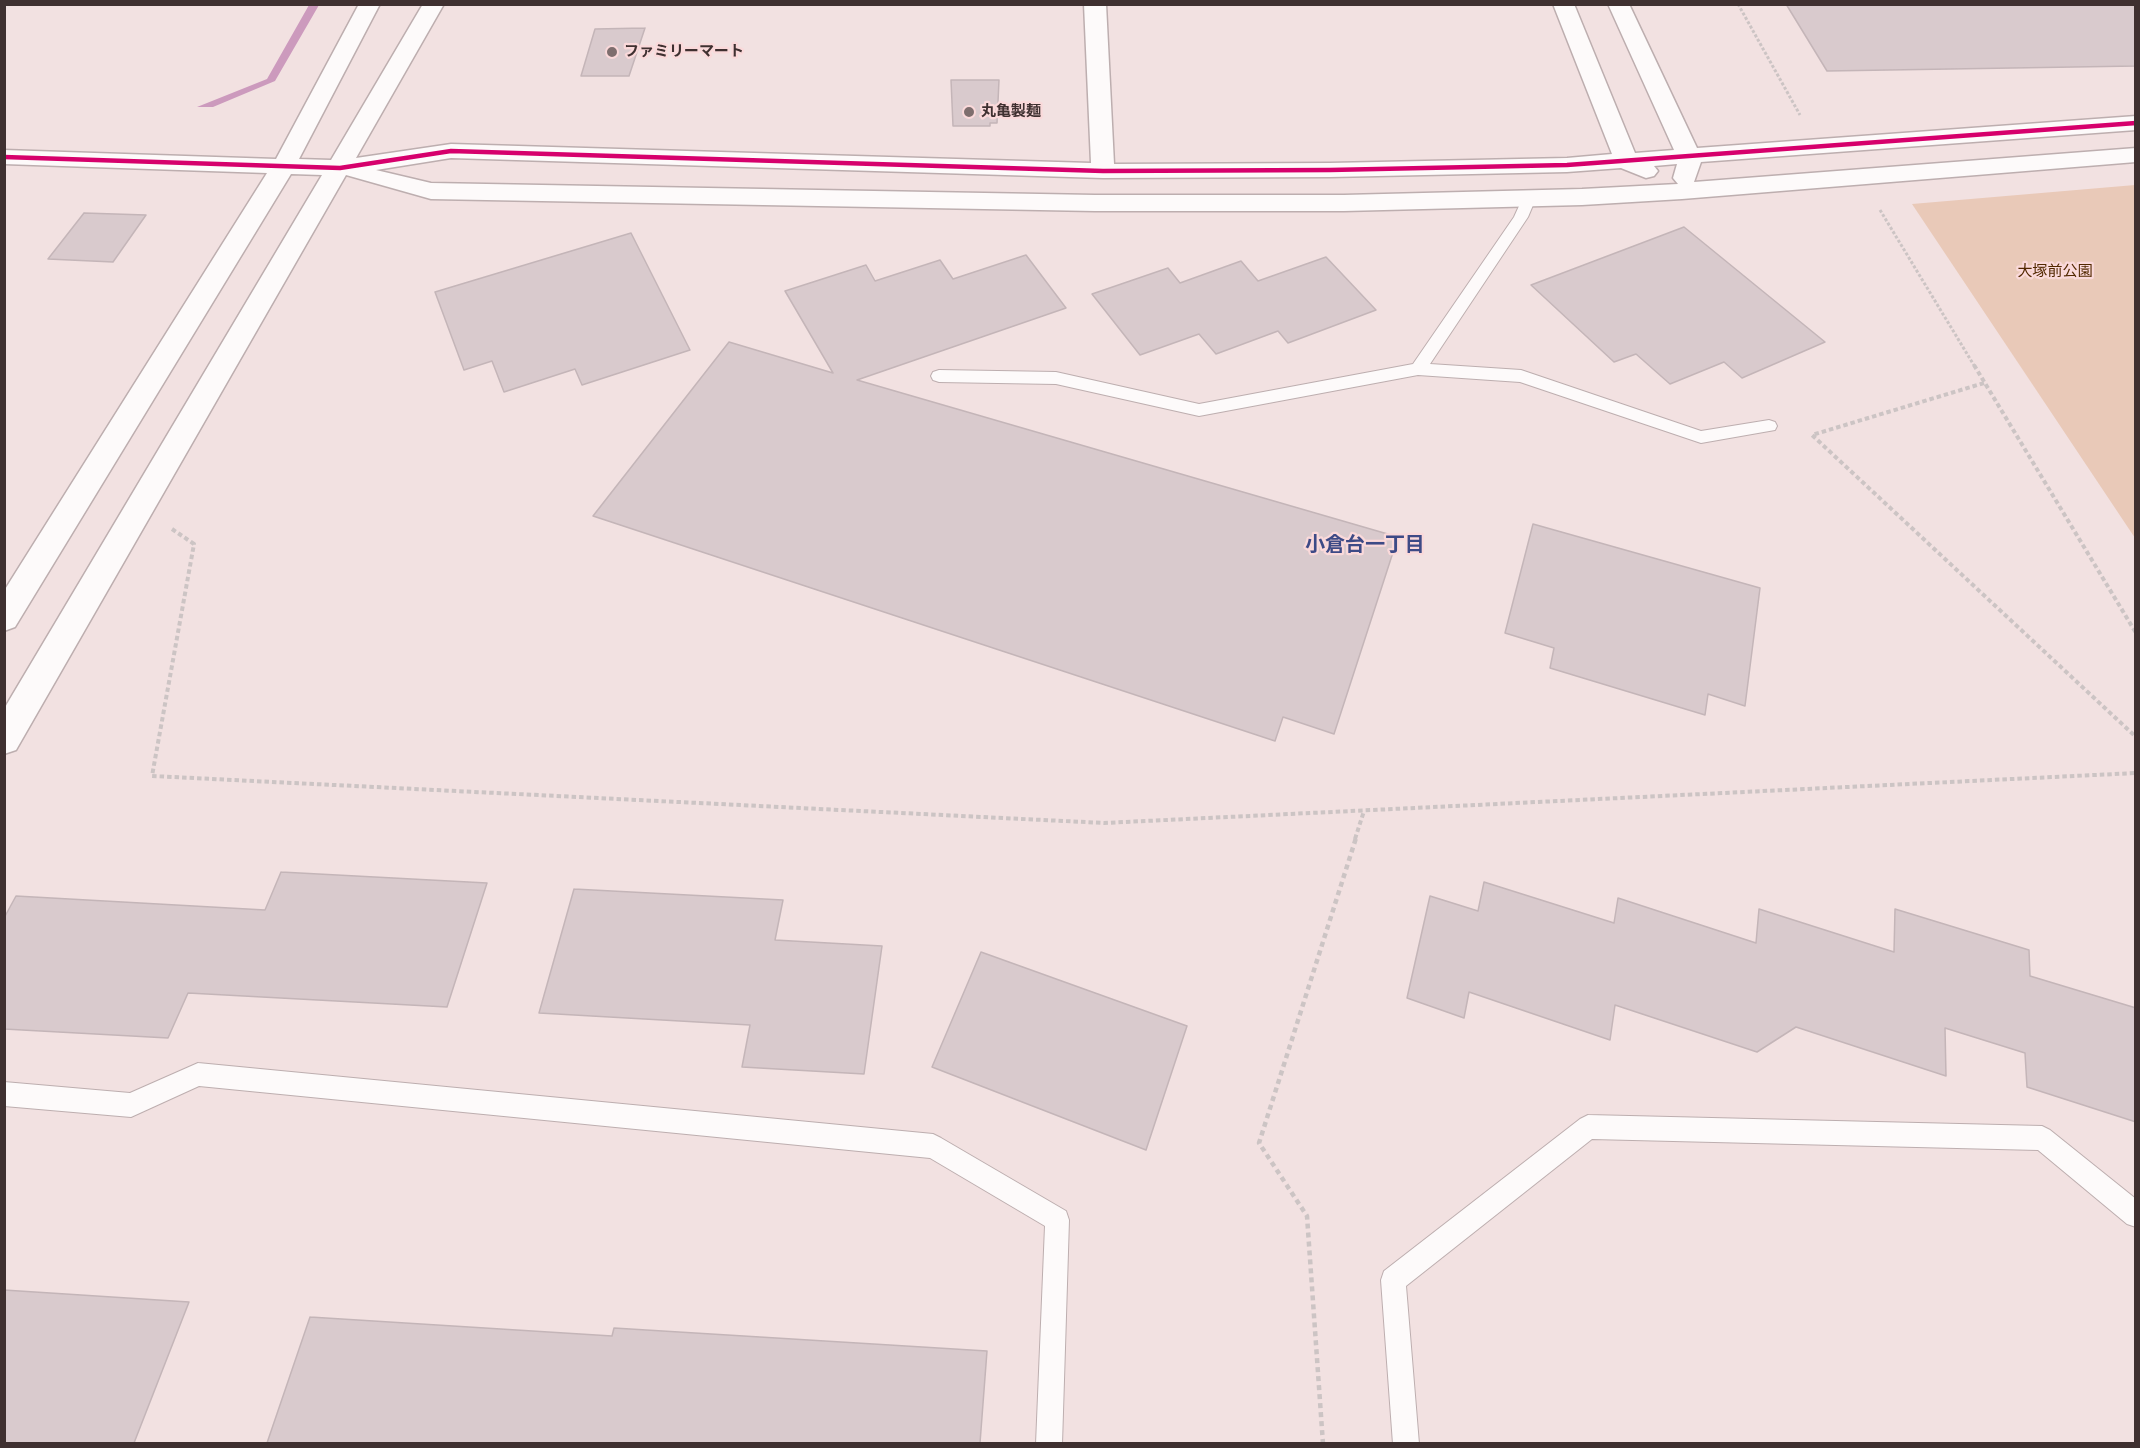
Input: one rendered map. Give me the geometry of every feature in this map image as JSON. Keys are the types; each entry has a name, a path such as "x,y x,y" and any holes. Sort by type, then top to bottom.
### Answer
{"street":[{"path":"4,618 284,165 370,4"},
{"path":"4,740 434,4"},
{"path":"1095,4 1103,171"},
{"path":"1563,4 1628,162 1682,191"},
{"path":"1618,4 1690,158 1682,191"},
{"path":"340,168 451,152 1103,171 1342,170 1567,165 1690,158 2136,123"},
{"path":"4,157 340,168 431,191 1095,203 1344,203 1682,191 2136,155"}],"lane":[{"path":"1418,369 1521,217 1529,198"},
{"path":"939,376 1056,378 1199,410 1418,369 1521,376 1701,436 1769,426"},
{"path":"4,1094 131,1105 198,1074 933,1146 1057,1220 1049,1443"},
{"path":"1406,1443 1393,1280 1588,1127 2042,1138 2136,1215"}],"path":[{"path":"1738,4 1805,124"},
{"path":"1878,207 2136,633"},
{"path":"1984,383 1812,435 2136,737"},
{"path":"172,529 194,544 152,776 1104,823 2136,773"},
{"path":"1323,1443 1307,1216 1259,1143 1364,811"}],"green space":[{"name":"大塚前公園","path":"2136,185 2135,538 1912,204"}],"shaded area":[{"path":"309,5 319,5 275,81 213,107 197,107 267,79"}],"building":[{"path":"1786,4 2136,4 2136,66 1827,71"},
{"name":"ファミリーマート","path":"645,28 629,76 581,76 595,29"},
{"name":"丸亀製麺","path":"951,80 999,80 997,123 990,123 990,126 953,126"},
{"path":"84,213 146,215 113,262 48,259"},
{"path":"1684,227 1825,342 1742,378 1724,362 1670,384 1636,354 1614,362 1531,285"},
{"path":"631,233 690,350 582,385 575,369 504,392 492,361 464,370 435,292"},
{"path":"1026,255 1066,308 857,380 1398,537 1334,734 1283,717 1275,741 593,516 729,342 833,373 785,291 866,265 875,281 940,260 953,279"},
{"path":"1326,257 1376,310 1288,343 1278,331 1216,354 1199,334 1140,355 1092,294 1168,268 1180,283 1241,261 1258,281"},
{"path":"1533,524 1760,588 1745,706 1708,694 1705,715 1550,668 1554,648 1505,633"},
{"path":"281,872 487,883 447,1007 188,993 168,1038 4,1029 4,918 16,896 265,910"},
{"path":"1484,882 1614,923 1618,898 1756,943 1759,909 1894,952 1895,909 2029,950 2030,976 2136,1008 2136,1122 2027,1087 2025,1053 1945,1028 1946,1076 1796,1027 1757,1052 1615,1005 1610,1040 1469,992 1464,1018 1407,998 1430,896 1478,911"},
{"path":"574,889 783,900 775,940 882,946 864,1074 742,1067 750,1025 539,1013"},
{"path":"981,952 1187,1026 1146,1150 932,1067"},
{"path":"4,1290 189,1302 134,1443 4,1443"},
{"path":"310,1317 612,1336 614,1328 987,1351 980,1443 267,1443"}],"cycle path":[{"path":"4,157 340,168 451,151 1103,171 1330,170 1567,165 2136,123"}],"place":[{"name":"ファミリーマート","path":"612,52"},
{"name":"丸亀製麺","path":"969,112"}],"district":[{"name":"小倉台一丁目","path":"1365,545"}]}
